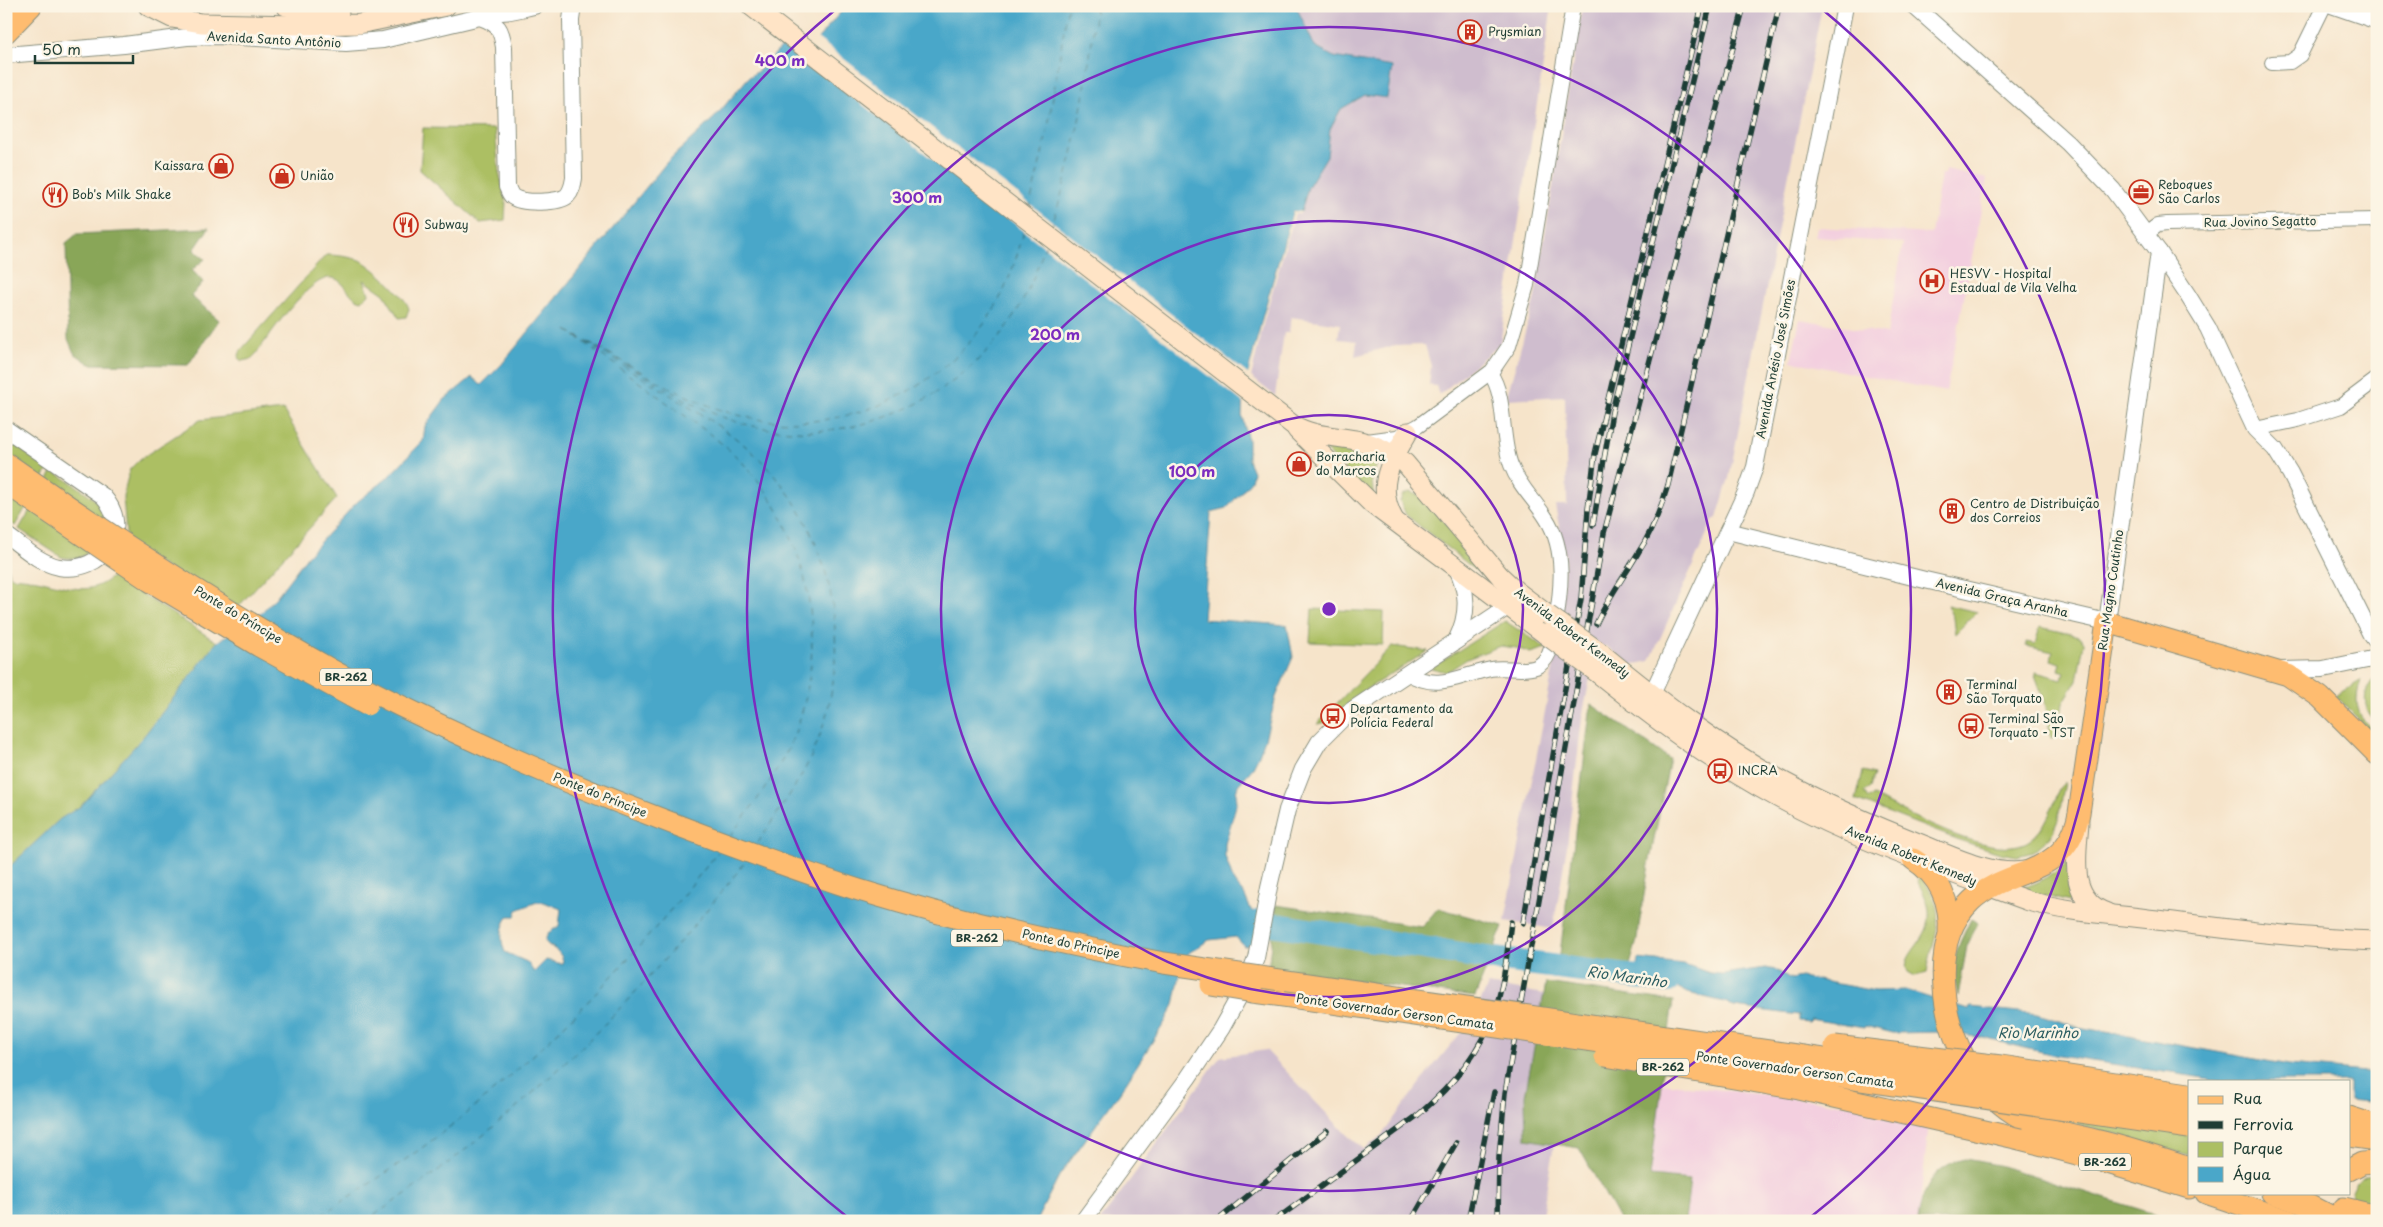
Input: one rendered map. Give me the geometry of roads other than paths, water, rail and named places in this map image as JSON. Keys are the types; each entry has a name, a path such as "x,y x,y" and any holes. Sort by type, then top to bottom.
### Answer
{"main road":[{"path":"6,32 31,6"},
{"path":"148,6 172,18 201,23 298,25 359,24 446,6"},
{"path":"286,6 320,13 352,13 397,6"},
{"path":"751,6 1293,425 1372,504 1455,565"},
{"name":"Avenida Robert Kennedy","path":"1293,425 1309,433 1378,446 1395,455 1415,472 1500,576 1515,590 1652,694 1753,764 1854,816 1944,854 1986,868 2019,872 2038,868"},
{"path":"1394,520 1387,505 1384,488 1387,471 1408,432"},
{"name":"Ponte do Príncipe","path":"6,463 159,568 360,685 472,741 614,801 808,873 917,907 1111,953 1255,976"},
{"name":"Ponte do Príncipe","path":"6,484 150,581 306,673 466,754 609,815 804,887 904,919 1100,965 1255,976"},
{"name":"Avenida Robert Kennedy","path":"1455,565 1639,706 1744,778 1812,815 1913,859 2049,907 2284,935 2377,941"},
{"name":"Avenida Graça Aranha","path":"2107,622 2275,670 2310,689 2377,754"},
{"name":"Rua Magno Coutinho","path":"2107,622 2079,813 2077,881 2088,901 2111,914"},
{"path":"1949,934 1962,911 1980,894 1990,887 2038,868 2055,858 2074,833 2079,813"},
{"path":"1913,859 1930,873 1942,891 1948,912 1949,934 1943,962 1944,993 1951,1025 1965,1058 1985,1087 2003,1106 2021,1118 2044,1128 2104,1142 2188,1168"},
{"name":"Ponte Governador Gerson Camata","path":"1255,976 1305,999 2188,1128"},
{"name":"Ponte Governador Gerson Camata","path":"1255,976 2188,1112"},
{"name":"BR-262","path":"1305,999 1678,1070 1799,1089 2020,1139 2113,1164 2188,1188"},
{"path":"1563,1020 1912,1054 2188,1094"},
{"path":"2350,1124 2377,1126"},
{"path":"2350,1124 2377,1140"},
{"path":"2350,1151 2377,1155"},
{"path":"2350,1169 2362,1163 2377,1162"},
{"path":"2209,1194 2290,1221"},
{"path":"2275,1194 2341,1219"},
{"path":"2336,1194 2341,1219"},
{"path":"2341,1219 2344,1208 2377,1216"}],"street":[{"path":"480,12 500,13 534,6"},
{"path":"1359,441 1386,440 1408,432 1490,374 1499,364 1509,346 1527,285 1573,6"},
{"name":"Avenida Anésio José Simões","path":"1652,694 1751,480 1845,6"},
{"path":"1914,6 2068,143 2113,190 2146,234 2208,328 2255,429 2275,449 2290,473 2370,633 2377,642"},
{"path":"2272,63 2290,62 2298,58 2324,6"},
{"path":"2331,6 2377,22"},
{"path":"480,12 501,31 504,47 507,188 509,193 514,198 520,200 556,201 566,196 572,188 574,178 569,11"},
{"name":"Avenida Santo Antônio","path":"6,55 124,45 186,37 222,36 346,43 383,40 480,12"},
{"name":"Rua Jovino Segatto","path":"2146,234 2158,225 2167,224 2377,220"},
{"name":"Rua Magno Coutinho","path":"2107,622 2159,252"},
{"path":"1408,673 1423,681 1436,683 1490,669 1507,667 1529,668 1546,659 1551,648 1560,589 1558,547 1547,519 1519,484 1514,473 1504,444 1497,386 1490,374"},
{"path":"2255,429 2298,420 2341,406 2377,378"},
{"path":"6,428 103,496 113,510 116,526 113,541 103,554 87,564 68,568 42,561 6,535"},
{"name":"Avenida Graça Aranha","path":"1728,531 1925,580 2107,622"},
{"path":"1455,565 1464,584 1466,605 1464,624 1456,641"},
{"path":"1083,1221 1188,1078 1221,1029 1241,994 1255,976 1269,887 1287,810 1303,768 1314,749 1338,720 1509,606"},
{"path":"2275,670 2323,669 2377,658"}],"water":[{"path":"846,6 1296,6 1315,47 1334,57 1392,67 1387,98 1365,95 1341,109 1330,129 1327,156 1308,187 1301,212 1293,211 1263,315 1243,394 1242,416 1248,440 1248,460 1253,472 1251,481 1227,508 1211,512 1203,619 1287,625 1293,657 1276,697 1259,755 1252,769 1238,785 1236,793 1237,802 1225,844 1225,856 1234,882 1244,894 1251,910 1259,916 1254,945 1244,946 1236,937 1209,940 1190,952 1183,960 1174,1005 1165,1022 1120,1092 1059,1176 1036,1221 6,1221 6,870 60,819 81,806 143,737 217,642 262,612 277,596 308,555 357,502 385,480 423,441 425,426 444,400 472,377 481,385 502,364 667,162 715,117 748,78 766,65 788,38 814,43","holes":["537,902 544,902 561,909 559,926 548,933 545,941 559,953 563,960 562,964 546,960 534,972 527,962 505,952 502,934 509,916 515,916 517,910"]},
{"path":"1638,959 1684,964 1710,973 1722,974 1765,968 1776,970 1791,979 1801,977 1875,991 1905,990 1969,1010 1970,1007 2038,1014 2078,1027 2289,1065 2377,1073 2377,1103 2350,1100 2350,1080 2217,1080 2059,1056 1983,1038 1942,1032 1893,1033 1865,1026 1864,1028 1810,1019 1809,1022 1799,1021 1799,1015 1734,1007 1728,1003 1688,993 1671,984 1635,980"}],"waterway":[{"name":"Rio Marinho","path":"1258,922 1487,958 1668,981"}],"railway":[{"path":"1523,923 1581,599 1588,509 1595,454 1702,6"},
{"path":"1593,525 1612,412 1710,6"},
{"path":"1498,1221 1499,1157 1505,1093 1604,533 1744,6"},
{"path":"1596,624 1648,537 1668,485 1779,6"},
{"path":"1274,1221 1418,1115 1453,1081 1481,1041 1498,1001 1511,922"},
{"path":"1468,1221 1494,1092"},
{"path":"1217,1221 1327,1131"},
{"path":"1411,1221 1456,1143"}],"place":[{"name":"Prysmian","path":"1470,32"},
{"name":"Kaissara","path":"221,166"},
{"name":"União","path":"282,176"},
{"name":"Reboques São Carlos","path":"2141,192"},
{"name":"Bob's Milk Shake","path":"55,195"},
{"name":"Subway","path":"406,225"},
{"name":"HESVV - Hospital Estadual de Vila Velha","path":"1932,281"},
{"name":"Borracharia do Marcos","path":"1299,464"},
{"name":"Centro de Distribuição dos Correios","path":"1952,511"},
{"name":"Terminal São Torquato","path":"1949,692"},
{"name":"Departamento da Polícia Federal","path":"1333,716"},
{"name":"Terminal São Torquato - TST","path":"1971,726"},
{"name":"INCRA","path":"1720,771"}]}
